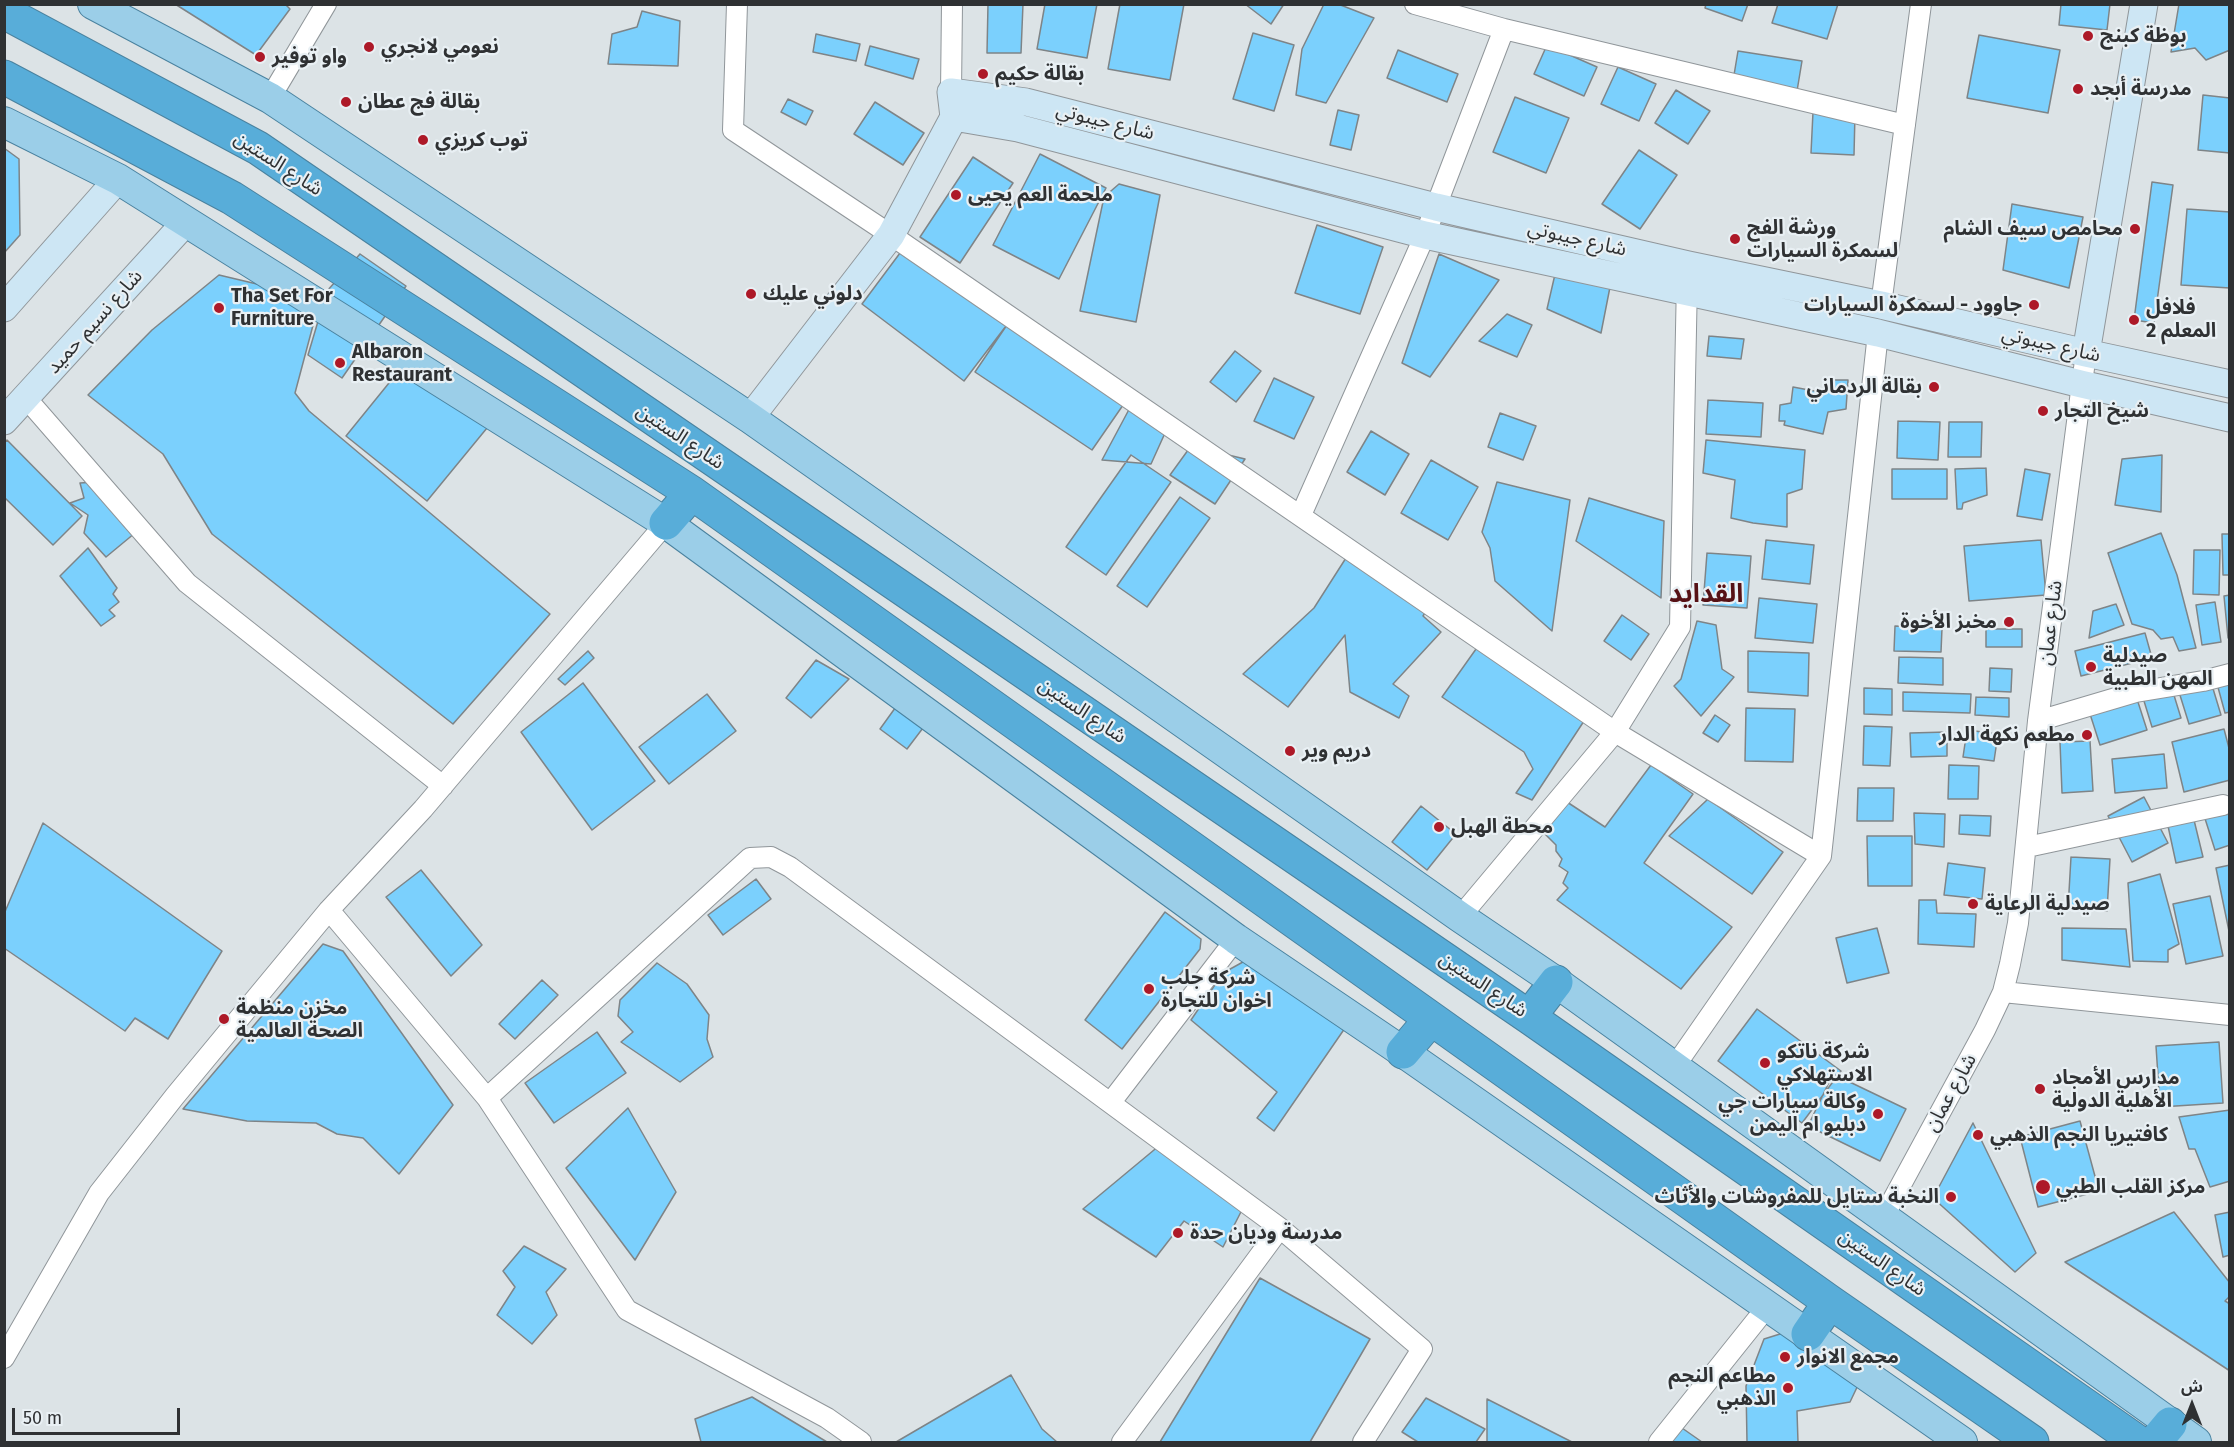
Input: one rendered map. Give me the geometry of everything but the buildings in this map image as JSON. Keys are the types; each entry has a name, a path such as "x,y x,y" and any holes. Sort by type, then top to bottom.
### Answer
{"highway":[{"name":"شارع الستين","path":"4,12 258,148 1529,1017 2138,1443"},
{"name":"شارع الستين","path":"4,77 232,198 692,493 1830,1302 2032,1443"},
{"path":"666,523 692,493"},
{"path":"1529,1017 1556,982"},
{"path":"1404,1052 1431,1018"},
{"path":"1808,1334 1830,1302"}],"main road":[{"name":"شارع الستين","path":"93,4 270,98 750,418 1556,982 1884,1216 2163,1433 2196,1443"},
{"path":"4,122 118,179 666,523 1236,939 1404,1052 1962,1443"}],"street":[{"path":"270,98 326,4"},
{"path":"736,4 733,130 891,235 1615,732 1821,856"},
{"path":"750,418 891,235 953,104 952,4"},
{"path":"1415,4 1504,29 1905,125"},
{"path":"1675,1066 1821,856 1881,305 1921,4"},
{"name":"شارع عمان","path":"1884,1216 1985,1030 2002,992 2018,923 2038,721 2081,384 2144,4"},
{"path":"1301,515 1425,235 1504,29"},
{"name":"شارع جيبوتي","path":"953,104 1026,102 1436,207 2229,384"},
{"name":"شارع جيبوتي","path":"953,104 1018,128 1425,235 1878,333 2229,418"},
{"path":"4,308 118,179"},
{"name":"شارع نسيم حميد","path":"4,421 185,223"},
{"path":"1460,917 1615,732 1680,627 1688,265"},
{"path":"26,398 187,583 443,786"},
{"path":"4,1358 99,1193 175,1096 329,910 443,786 666,523"},
{"path":"2038,721 2136,692 2203,681 2229,674"},
{"path":"2027,848 2223,805"},
{"path":"487,1098 750,858 771,857 790,867 1280,1228 1422,1349 1363,1443"},
{"path":"329,910 487,1098 627,1310 827,1418 861,1443"},
{"path":"1111,1102 1236,939"},
{"path":"2002,992 2229,1015"},
{"path":"1122,1443 1280,1228"},
{"path":"1659,1443 1767,1307"}],"place":[{"name":"بوظة كبنج","path":"2088,36"},
{"name":"نعومي لانجري","path":"369,47"},
{"name":"واو توفير","path":"260,57"},
{"name":"بقالة حكيم","path":"983,74"},
{"name":"مدرسة أبجد","path":"2078,89"},
{"name":"بقالة فج عطان","path":"346,102"},
{"name":"توب كريزي","path":"423,140"},
{"name":"ملحمة العم يحيى","path":"956,195"},
{"name":"محامص سيف الشام","path":"2135,229"},
{"name":"ورشة الفج لسمكرة السيارات","path":"1735,239"},
{"name":"دلوني عليك","path":"751,294"},
{"name":"جاوود - لسمكرة السيارات","path":"2034,305"},
{"name":"Tha Set For Furniture","path":"219,308"},
{"name":"فلافل المعلم 2","path":"2134,320"},
{"name":"Albaron Restaurant","path":"340,363"},
{"name":"بقالة الردماني","path":"1934,387"},
{"name":"شيخ التجار","path":"2043,411"},
{"name":"مخبز الأخوة","path":"2009,622"},
{"name":"صيدلية المهن الطبية","path":"2091,667"},
{"name":"مطعم نكهة الدار","path":"2087,735"},
{"name":"دريم وير","path":"1290,751"},
{"name":"محطة الهبل","path":"1439,827"},
{"name":"صيدلية الرعاية","path":"1973,904"},
{"name":"شركة جلب اخوان للتجارة","path":"1149,989"},
{"name":"مخزن منظمة الصحة العالمية","path":"224,1019"},
{"name":"شركة ناتكو الاستهلاكي","path":"1765,1063"},
{"name":"مدارس الأمجاد الأهلية الدولية","path":"2040,1089"},
{"name":"وكالة سيارات جي دبليو ام اليمن","path":"1878,1114"},
{"name":"كافتيريا النجم الذهبي","path":"1978,1135"},
{"name":"مركز القلب الطبي","path":"2043,1187"},
{"name":"النخبة ستايل للمفروشات والأثاث","path":"1951,1197"},
{"name":"مدرسة وديان حدة","path":"1178,1233"},
{"name":"مجمع الانوار","path":"1785,1357"},
{"name":"مطاعم النجم الذهبي","path":"1788,1388"}],"district":[{"name":"القدايد","path":"1706,595"}]}
